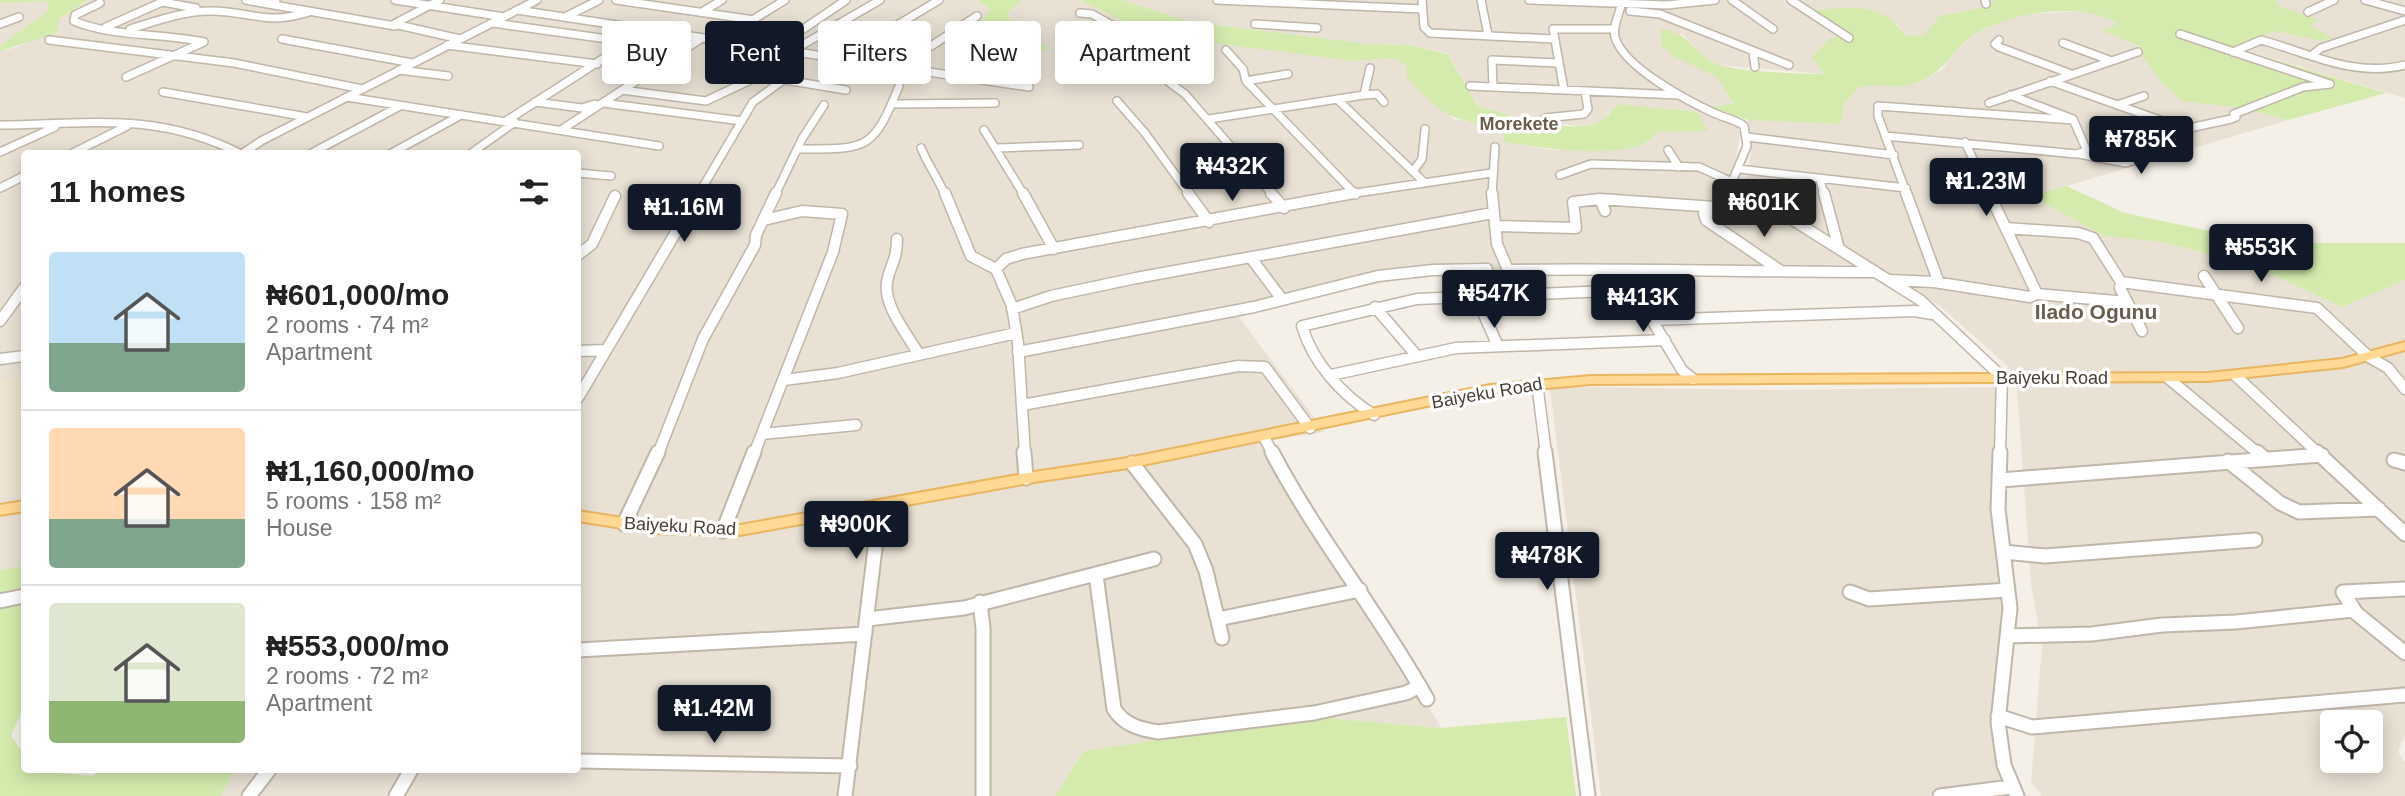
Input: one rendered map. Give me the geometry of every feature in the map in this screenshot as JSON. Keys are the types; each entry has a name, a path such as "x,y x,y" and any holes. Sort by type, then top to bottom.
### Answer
{"main road":[{"name":"Baiyeku Road","path":"581,517 624,524 723,531 880,507 1026,478 1132,463 1310,428 1357,412 1374,415 1490,389 1538,383 1686,376 2236,376 2343,363 2405,346"},
{"path":"0,510 21,506"}],"street":[{"path":"146,0 276,23 309,12"},
{"path":"246,0 460,39"},
{"path":"268,4 276,0"},
{"path":"395,0 504,17"},
{"path":"395,26 397,20 440,0"},
{"path":"248,150 307,117 537,0"},
{"path":"565,17 599,0"},
{"path":"616,0 754,20 785,0"},
{"path":"653,4 662,0"},
{"path":"702,12 722,0"},
{"path":"804,29 846,0"},
{"path":"804,46 880,0"},
{"path":"904,21 939,0"},
{"path":"1217,0 1359,4 1422,9"},
{"path":"1422,0 1424,27 1430,33 1553,38"},
{"path":"1481,0 1488,35"},
{"path":"1529,0 1622,5 1667,5 1715,0"},
{"path":"1732,0 1773,29"},
{"path":"1791,0 1849,38"},
{"path":"2308,12 2334,0"},
{"path":"2365,0 2405,11"},
{"path":"103,28 162,2"},
{"path":"100,3 75,15 74,21 88,27 173,35 204,43 126,77"},
{"path":"1302,27 1305,4"},
{"path":"1622,5 1614,29 1615,38 1622,50 1644,70 1682,95 1719,116 1743,125 1747,137 1740,169 1732,182"},
{"path":"1622,5 1660,14 1790,65"},
{"path":"517,10 705,38"},
{"path":"128,31 175,15 210,11"},
{"path":"0,13 19,18 0,24"},
{"path":"1080,13 1092,14 1105,21"},
{"path":"931,47 977,16"},
{"path":"2312,55 2321,48 2405,20"},
{"path":"475,150 535,102 629,42 492,23"},
{"path":"1255,24 1317,28"},
{"path":"1564,90 1553,38 1555,28 1614,29"},
{"path":"2050,81 2185,129 2231,119 2236,117 2234,114 2303,87 2330,84 2180,34"},
{"path":"561,130 702,37"},
{"path":"49,40 176,55 362,89"},
{"path":"282,40 412,63"},
{"path":"1998,40 1995,44 1999,47 2071,74"},
{"path":"2233,52 2261,40 2335,64 2381,71 2405,65"},
{"path":"2063,43 2110,61"},
{"path":"447,46 597,64"},
{"path":"1226,50 1238,61 1246,81 1356,195"},
{"path":"1753,52 1755,67"},
{"path":"1989,103 2138,52"},
{"path":"1493,86 1492,60 1557,62"},
{"path":"1364,95 1370,68"},
{"path":"399,70 448,76"},
{"path":"931,72 1028,87"},
{"path":"1246,81 1288,74"},
{"path":"622,90 706,101 742,84"},
{"path":"581,393 755,100 778,84"},
{"path":"803,84 846,90"},
{"path":"1172,84 1209,119 1284,208"},
{"path":"799,149 864,146 877,136 900,86"},
{"path":"1470,86 1682,95"},
{"path":"1545,118 1584,114 1588,109 1584,91"},
{"path":"163,92 307,117"},
{"path":"1209,119 1364,95 1377,94 1384,102"},
{"path":"2010,95 2073,120 2087,149 2076,154"},
{"path":"2117,105 2144,96"},
{"path":"346,97 659,146"},
{"path":"1337,99 1358,115 1382,144 1414,170 1424,182"},
{"path":"1117,101 1145,133 1209,222"},
{"path":"535,102 582,108 602,103 742,121"},
{"path":"893,104 995,103"},
{"path":"624,524 667,434 679,394 703,339 755,245 799,149 824,105"},
{"path":"1939,283 1878,116 1880,105 2073,120"},
{"path":"318,150 400,106"},
{"path":"397,150 461,115"},
{"path":"0,152 61,124"},
{"path":"0,125 130,125 181,129 231,150"},
{"path":"79,150 130,125"},
{"path":"1414,170 1422,159 1425,129"},
{"path":"984,130 1012,169 1029,208 1054,249"},
{"path":"1885,136 1965,142 2135,163 2166,150 2152,136 2152,132 2157,131"},
{"path":"1747,137 1894,155"},
{"path":"1965,142 2037,293"},
{"path":"997,148 1079,145"},
{"path":"1495,147 1492,173 1493,213 1505,268 1511,270 1612,268 1670,272 1876,272"},
{"path":"921,148 930,171 939,180 971,256 996,269 1015,306 1014,336 1018,352 1026,478"},
{"path":"1668,150 1679,167"},
{"path":"1560,175 1600,164 1704,168 1732,182 1888,280 1926,307 2002,377 1998,439 1998,509 2008,590 2007,636 1998,716 2004,765 2014,791 1940,796"},
{"path":"1740,169 1906,188"},
{"path":"581,173 611,176"},
{"path":"996,269 1012,257 1424,182 1492,173"},
{"path":"0,188 21,178"},
{"path":"1820,180 1839,249"},
{"path":"581,253 592,244 615,196"},
{"path":"1495,226 1576,228 1573,202 1578,199 1730,208"},
{"path":"1600,199 1605,211"},
{"path":"1764,204 1730,208 1704,214 1704,217 1781,271"},
{"path":"723,531 834,252 842,214 828,211 767,217"},
{"path":"1015,306 1136,278 1493,213"},
{"path":"2006,228 2078,233 2093,238 2121,282 2120,288 2142,331"},
{"path":"898,239 897,259 887,281 887,292 918,353"},
{"path":"1251,258 1281,298"},
{"path":"1018,352 1154,328 1384,277 1460,267 1487,269"},
{"path":"2204,276 2238,328"},
{"path":"1888,280 1939,283 2030,297 2037,293 2127,302"},
{"path":"2121,282 2317,308 2369,357 2388,369 2405,389"},
{"path":"1357,412 1307,341 1303,326 1417,299 1632,286 1686,376"},
{"path":"0,321 21,292"},
{"path":"1476,297 1498,345"},
{"path":"1375,307 1417,356"},
{"path":"1914,311 1926,307"},
{"path":"1652,320 1914,311 1935,315"},
{"path":"784,380 838,373 918,353 1014,336"},
{"path":"1331,375 1456,348 1665,340"},
{"path":"581,351 606,350"},
{"path":"0,359 21,356"},
{"path":"1022,405 1238,366 1257,366 1271,372 1310,428"},
{"path":"2236,376 2405,534"},
{"path":"2168,378 2264,458"},
{"path":"1538,383 1588,796"},
{"path":"762,434 856,425"},
{"path":"1264,436 1286,484 1360,590 1427,699"},
{"path":"2000,480 2322,455"},
{"path":"2228,461 2280,503 2299,512 2379,509"},
{"path":"1132,463 1195,544 1206,570 1222,638"},
{"path":"845,796 880,507"},
{"path":"2004,552 2045,556 2255,540"},
{"path":"867,619 941,612 1154,559"},
{"path":"1096,575 1114,709 1123,721 1147,730 1158,733 1314,713 1406,692 1420,686"},
{"path":"2405,589 2344,590 2344,596 2353,610 2405,653"},
{"path":"1218,619 1360,590"},
{"path":"1850,593 1869,598 2008,590"},
{"path":"0,601 21,597"},
{"path":"980,603 983,628 983,796"},
{"path":"2007,636 2092,634 2162,625 2236,622 2353,610"},
{"path":"581,650 865,634"},
{"path":"1998,716 2032,727 2056,726 2405,695"},
{"path":"581,761 850,766"},
{"path":"250,796 266,773"},
{"path":"397,796 409,773"}],"shaded area":[{"path":"88,0 978,0 991,10 996,21 945,21 945,84 1041,84 1041,51 1049,48 1041,44 1041,21 1011,21 1007,13 1022,0 1080,0 1123,21 1055,21 1055,84 1214,84 1214,39 1354,61 1395,58 1407,66 1453,119 1503,128 1504,142 1554,150 1617,149 1646,143 1657,132 1707,130 1697,112 1618,104 1599,123 1580,126 1534,121 1477,106 1448,53 1408,45 1368,44 1214,25 1214,21 1189,21 1121,0 1996,0 1981,8 1939,16 1926,35 1904,36 1898,24 1844,33 1825,74 1718,65 1701,54 1681,32 1673,56 1717,76 1734,105 1703,110 1738,128 1740,138 1732,178 1743,191 1781,219 1854,264 1505,274 1452,285 1433,272 1236,313 1325,432 1272,440 1286,484 1389,640 1441,728 1313,717 1084,751 1055,796 221,796 233,773 581,773 581,150 21,150 21,377 0,380 0,51 18,47"},
{"path":"2276,0 2405,0 2405,98 2231,46 2276,31 2321,41 2333,38 2309,26 2318,20 2277,6"},
{"path":"48,1 50,11 0,46 0,3"},
{"path":"2082,11 2105,14 2118,25 2103,30 2140,46 2143,57 2162,83 2288,120 2033,196 2104,236 2161,242 2249,264 2342,307 2405,280 2405,736 2398,752 2405,762 2405,796 2042,796 2031,782 2042,647 2031,584 2017,389 2011,369 1942,308 1746,185 1751,151 1748,120 1841,124 1844,104 1860,86 1916,84 1942,70 1953,54 1974,34 2016,15"},
{"path":"21,377 21,494 0,497 0,380"},
{"path":"1996,387 1995,519 2009,619 1997,691 1994,757 2013,796 1601,796 1550,388 1774,390"},
{"path":"21,494 21,566 0,570 0,497"}],"green space":[{"path":"0,0 88,0 59,19 56,33 0,51 0,46 49,11 48,1 0,3"},
{"path":"978,0 1022,0 1007,13 1011,21 981,21 991,10"},
{"path":"1080,0 1121,0 1189,21 1123,21"},
{"path":"1996,0 2276,0 2278,6 2319,20 2310,26 2334,38 2321,41 2276,31 2232,47 2386,93 2288,120 2242,108 2182,101 2162,83 2143,57 2140,46 2101,30 2118,24 2086,12 2067,11 2026,15 1975,34 1960,46 1937,72 1919,82 1898,86 1860,86 1844,104 1841,124 1748,120 1711,107 1734,104 1717,77 1673,56 1661,45 1661,29 1679,35 1707,58 1724,66 1768,72 1824,74 1812,57 1828,40 1843,34 1812,11 1864,8 1886,16 1905,36 1925,35 1939,16 1981,8"},
{"path":"1214,25 1368,44 1408,45 1448,54 1477,106 1537,122 1570,126 1597,123 1618,104 1697,112 1708,131 1657,132 1645,143 1615,150 1576,150 1504,142 1503,128 1459,119 1440,109 1407,78 1407,66 1395,58 1354,61 1215,43"},
{"path":"2066,186 2125,213 2237,237 2283,243 2405,243 2405,280 2342,307 2249,264 2161,242 2104,236 2032,196"},
{"path":"21,566 21,713 11,736 21,750 21,773 93,776 98,773 233,773 221,796 0,796 0,570"},
{"path":"1313,717 1441,728 1566,717 1576,796 1055,796 1084,751"}],"district":[{"name":"Morekete","path":"1519,124"},
{"name":"Ilado Ogunu","path":"2096,312"}]}
